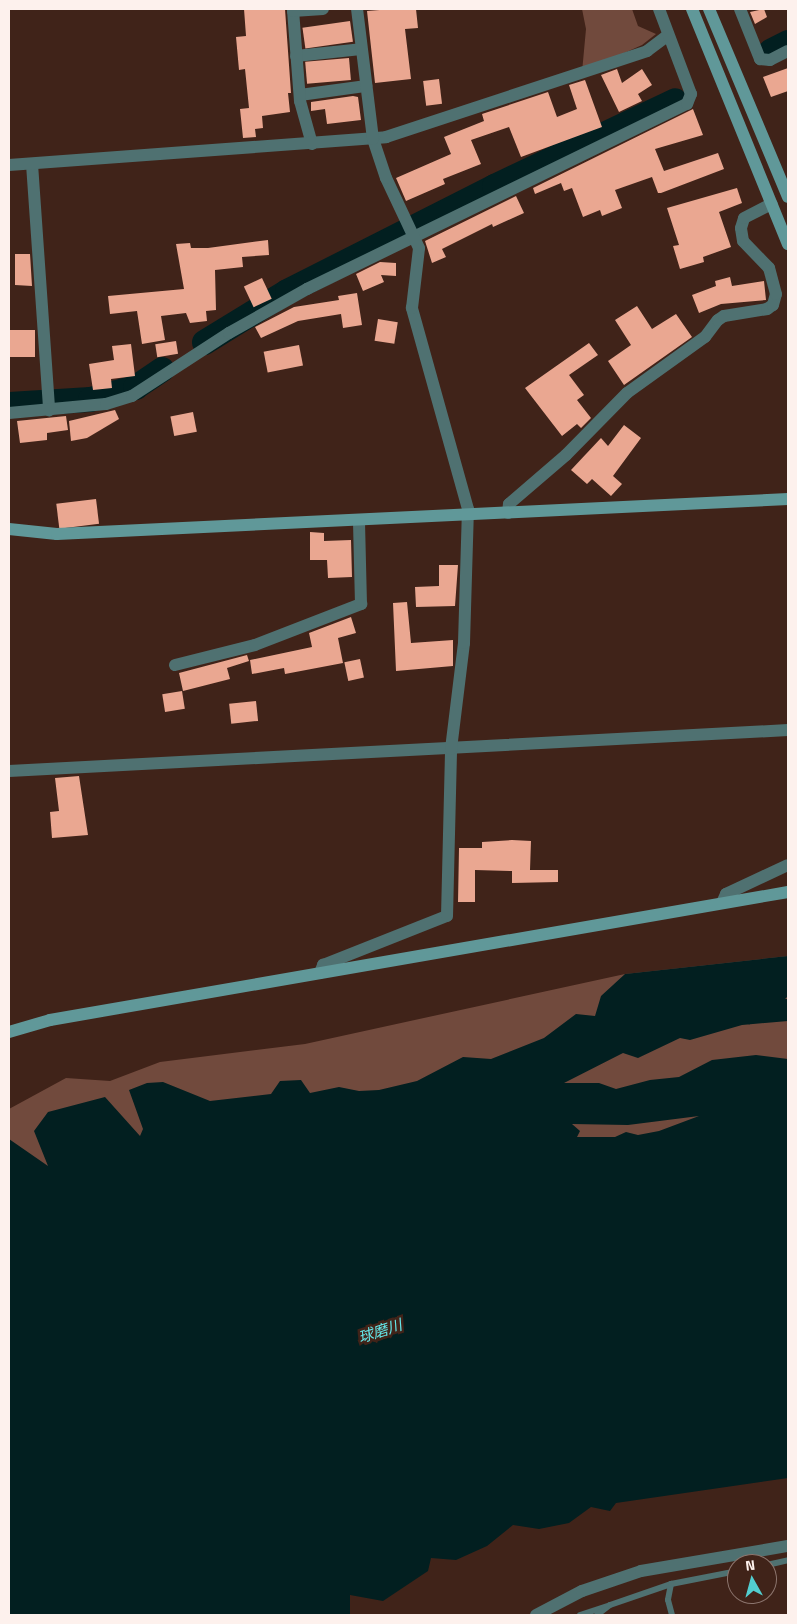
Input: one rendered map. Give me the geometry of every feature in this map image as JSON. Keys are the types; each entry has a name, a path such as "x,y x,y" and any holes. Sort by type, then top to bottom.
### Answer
{"street":[{"path":"312,144 300,95 293,12 323,9"},
{"path":"320,974 323,965 447,916 451,750 464,643 467,515 412,308 420,258 413,234 386,178 373,139 357,9"},
{"path":"9,413 106,404 132,396 244,324 413,234 687,104 691,94 659,9"},
{"path":"692,9 788,244"},
{"path":"709,9 785,180 788,197"},
{"path":"740,9 760,59 770,60 788,52"},
{"path":"9,166 373,139 647,51 668,35"},
{"path":"296,56 361,49"},
{"path":"300,95 366,86"},
{"path":"32,164 49,410"},
{"path":"508,513 509,504 566,455 626,393 705,337 718,320 724,316 767,309 773,305 776,294 769,268 743,241 741,228 744,218 772,204 785,180"},
{"path":"9,529 57,534 788,499"},
{"path":"175,665 255,645 361,604 359,521"},
{"path":"9,771 451,750 788,730"},
{"path":"722,903 726,894 788,865"},
{"path":"9,1032 50,1020 788,892"},
{"path":"536,1615 582,1591 641,1572 788,1546"}],"lane":[{"path":"580,1615 671,1584 727,1573"},
{"path":"671,1584 668,1600 672,1615"},
{"path":"597,1615 610,1605"}],"shaded area":[{"path":"582,9 632,9 638,26 656,34 642,45 582,72 586,29"},
{"path":"788,956 788,1207 9,1362 9,1109 66,1078 110,1081 160,1062 305,1044 625,974"}],"water":[{"name":"球磨川","path":"788,956 788,996 785,999 788,999 788,1021 742,1025 690,1040 680,1038 638,1058 623,1053 564,1083 599,1083 616,1089 650,1080 679,1077 712,1060 756,1055 788,1059 788,1478 616,1503 610,1511 591,1507 569,1523 539,1529 513,1525 487,1546 456,1560 431,1558 428,1571 383,1601 350,1595 350,1615 9,1615 9,1139 48,1166 34,1131 48,1112 105,1097 140,1136 143,1129 129,1090 147,1083 163,1082 210,1101 271,1094 280,1081 301,1080 310,1093 339,1087 359,1091 379,1090 417,1081 463,1057 491,1059 544,1038 576,1014 595,1016 601,996 625,974","holes":["699,1116 659,1131 638,1135 626,1132 615,1137 577,1137 580,1131 572,1124 628,1125"]}],"building":[{"path":"244,9 285,9 291,93 288,93 290,112 262,116 263,128 255,129 256,137 243,138 240,109 249,108 245,69 239,70 236,37 246,36"},
{"path":"416,9 418,28 405,29 411,79 375,83 367,11"},
{"path":"764,9 767,17 755,24 750,12"},
{"path":"350,21 353,42 305,48 302,28"},
{"path":"349,58 351,80 307,84 305,62"},
{"path":"788,68 788,91 771,97 763,77"},
{"path":"617,69 622,83 642,69 652,85 638,94 642,101 619,112 601,75"},
{"path":"439,79 442,104 426,106 423,81"},
{"path":"585,80 602,127 521,157 509,127 471,140 481,164 443,179 445,184 406,201 396,178 451,154 444,137 484,121 482,114 548,92 557,117 577,109 569,85"},
{"path":"353,96 358,97 361,120 327,124 325,109 311,111 311,102"},
{"path":"693,109 703,135 655,149 664,171 718,153 724,169 661,193 658,193 652,177 615,190 622,208 602,216 600,210 583,217 572,188 564,191 561,183 535,194 533,188"},
{"path":"737,188 742,203 719,212 731,247 703,257 704,262 680,269 673,246 679,245 667,208"},
{"path":"516,196 524,213 493,227 492,224 442,249 446,257 432,263 425,241"},
{"path":"268,240 269,255 242,257 243,267 215,270 216,310 206,311 207,321 190,323 186,313 161,316 165,340 142,344 137,311 110,314 108,296 184,289 176,244 190,243 191,248 208,248"},
{"path":"15,254 30,254 32,286 15,285"},
{"path":"380,262 396,263 396,276 381,275 384,282 363,291 356,274"},
{"path":"730,277 732,286 764,281 766,300 721,304 699,313 692,295 716,286 715,281"},
{"path":"262,278 272,299 254,307 244,286"},
{"path":"357,293 362,325 343,328 341,314 298,321 261,338 255,327 294,307 339,300 338,296"},
{"path":"637,306 652,329 676,314 692,337 624,385 608,361 631,345 615,320"},
{"path":"378,319 398,322 394,344 375,341"},
{"path":"9,330 35,330 35,357 9,357"},
{"path":"176,341 178,354 157,357 155,344"},
{"path":"589,343 598,355 569,375 584,395 577,400 591,418 581,428 577,424 562,436 525,388"},
{"path":"131,344 135,376 111,379 112,388 93,390 89,364 114,360 112,346"},
{"path":"299,345 303,366 268,372 264,352"},
{"path":"115,410 119,419 87,438 71,441 69,421"},
{"path":"193,412 197,432 174,436 170,416"},
{"path":"66,416 68,430 47,433 47,440 20,443 17,421"},
{"path":"624,425 641,438 613,476 622,484 611,496 592,479 587,484 571,470 601,438 608,446"},
{"path":"96,499 99,524 59,529 56,504"},
{"path":"310,532 324,533 324,541 351,540 352,577 328,578 327,560 310,560"},
{"path":"439,565 458,565 455,606 416,607 415,587 439,586"},
{"path":"407,602 411,643 453,640 453,666 396,671 393,603"},
{"path":"351,617 356,633 338,638 343,663 285,674 284,668 252,674 250,660 312,647 309,633"},
{"path":"247,655 249,661 227,668 230,679 183,691 179,673"},
{"path":"360,659 364,678 348,681 344,662"},
{"path":"182,691 185,709 165,712 162,694"},
{"path":"256,701 258,721 231,724 229,704"},
{"path":"79,776 88,835 52,838 50,812 59,811 55,778"},
{"path":"531,841 530,870 558,870 558,882 512,883 512,871 475,870 475,902 458,902 459,848 482,848 482,842"}],"waterway":[{"path":"770,51 788,42"},
{"path":"204,342 287,291 494,186 675,100"},
{"path":"9,404 90,399 135,387 162,369"}]}
